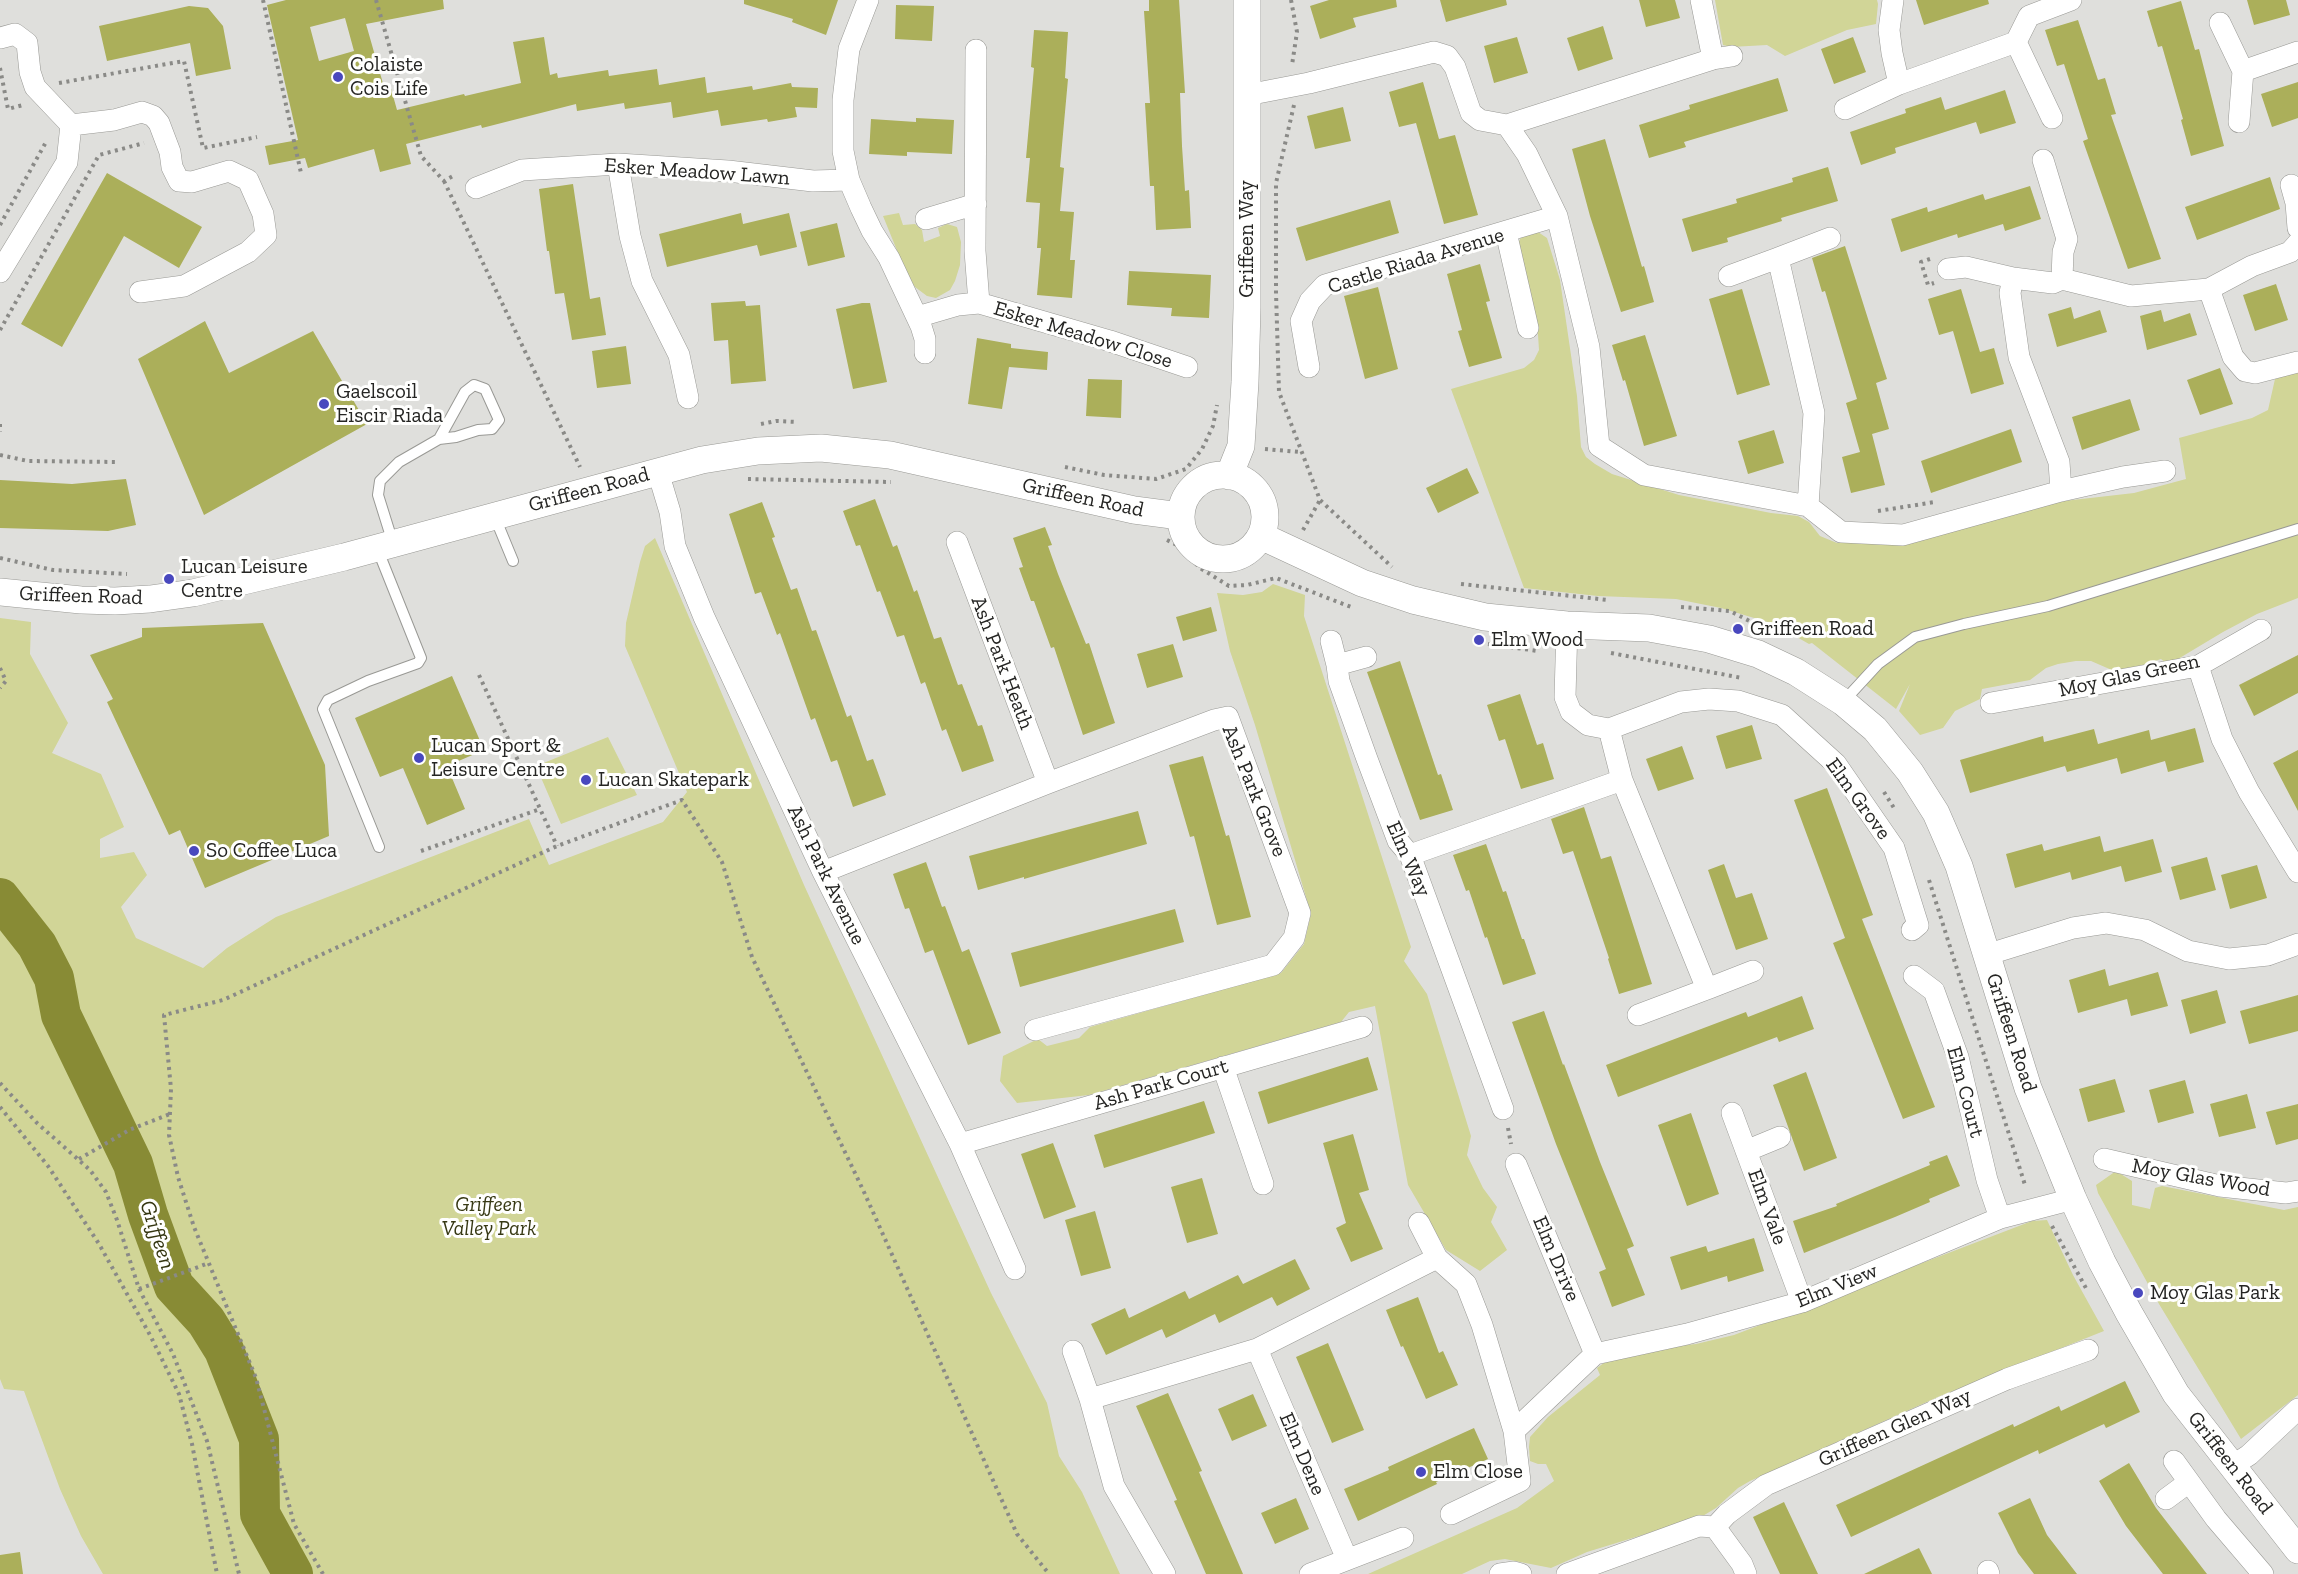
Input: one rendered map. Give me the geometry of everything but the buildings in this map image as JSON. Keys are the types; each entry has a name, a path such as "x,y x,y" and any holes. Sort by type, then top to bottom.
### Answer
{"street":[{"path":"868,0 849,48 844,90 843,151 849,180 872,231 889,258 917,317 925,339 925,353"},
{"name":"Griffeen Way","path":"1229,476 1241,446 1248,308 1247,0"},
{"path":"1247,95 1309,83 1434,52 1447,56 1455,67 1471,113 1480,120 1507,125 1723,57 1701,0"},
{"path":"1893,0 1889,30 1899,84"},
{"path":"1845,110 1899,84 2016,42 2029,16 2072,0"},
{"path":"2220,24 2243,71 2239,122"},
{"path":"0,38 15,34 27,43 30,72 35,87 71,126 67,162 0,272"},
{"path":"2016,42 2052,118"},
{"name":"Esker Meadow Close","path":"976,50 975,251 979,303"},
{"path":"2243,71 2298,52"},
{"path":"71,126 114,120 142,112 153,116 159,123 170,152 172,166 179,180 192,182 229,171 248,180 263,214 266,235 248,252 184,286 140,292"},
{"path":"1507,125 1527,154 1557,216 1589,347 1599,446 1644,475 1808,506 1841,532 1903,535 2061,491 2123,477 2165,471"},
{"path":"2043,160 2067,238 2063,252 2062,279"},
{"path":"618,164 630,236 642,281 679,355 688,398"},
{"name":"Esker Meadow Lawn","path":"476,188 522,170 618,164 728,171 813,181 849,180"},
{"path":"2291,185 2296,203 2298,228"},
{"path":"926,219 976,204"},
{"name":"Castle Riada Avenue","path":"1309,367 1300,321 1310,301 1325,285 1557,216"},
{"path":"1506,232 1528,328"},
{"path":"1729,276 1830,238"},
{"path":"1939,270 1966,267 2013,278 2053,283 2062,279 2131,296 2210,289 2252,266 2290,252 2298,243"},
{"path":"1778,258 1814,413 1808,506"},
{"path":"2013,278 2010,293 2019,357 2059,462 2061,491"},
{"path":"2210,289 2233,357 2245,371 2255,373 2298,362"},
{"name":"Esker Meadow Close","path":"917,317 958,305 979,303 1110,341 1186,367"},
{"name":"Griffeen Road","path":"0,592 81,600 150,599 193,593 385,546 702,460 758,451 821,448 890,455 1134,510 1180,516"},
{"name":"Ash Park Avenue","path":"658,472 670,512 675,546 704,617 823,872 960,1144 1015,1269"},
{"path":"1215,476 1229,476 1242,480 1252,487 1260,498 1264,510 1261,536 1252,547 1240,555 1226,559 1211,558 1198,551 1188,541 1180,516 1184,501 1191,489 1202,480 1215,476"},
{"name":"Griffeen Road","path":"1261,536 1362,584 1413,600 1485,617 1567,625 1649,628 1709,639 1758,654 1796,672 1843,702 1882,738 1910,772 1936,813 1959,866 2028,1088 2073,1199 2129,1313 2176,1394 2298,1550"},
{"name":"Ash Park Heath","path":"957,542 1048,783"},
{"path":"1567,625 1565,697 1571,712 1588,725 1610,729 1622,780 1707,989"},
{"name":"Moy Glas Green","path":"1991,703 2198,666 2261,630"},
{"name":"Elm Way","path":"1331,641 1339,681 1398,841 1410,855 1503,1109"},
{"path":"1337,665 1366,657"},
{"path":"2198,666 2222,739 2249,792 2290,840 2298,872"},
{"name":"Elm Grove","path":"1610,729 1681,702 1709,699 1738,701 1782,715 1836,764 1894,848 1918,925 1912,930"},
{"name":"Ash Park Grove","path":"823,872 1048,783 1214,720 1228,717 1300,913 1294,938 1273,965 1035,1030"},
{"path":"1410,855 1622,780"},
{"path":"1986,955 2073,928 2106,923 2145,930 2188,951 2229,959 2268,955 2298,944"},
{"path":"1638,1015 1753,971"},
{"name":"Elm Court","path":"1914,976 1934,991 1958,1057 1987,1180 2000,1218"},
{"name":"Ash Park Court","path":"960,1144 1362,1027"},
{"path":"1223,1067 1263,1184"},
{"name":"Elm Vale","path":"1732,1113 1802,1302"},
{"path":"1746,1151 1779,1137"},
{"name":"Moy Glas Wood","path":"2104,1159 2220,1186 2286,1193 2298,1191"},
{"name":"Elm Drive","path":"1516,1164 1595,1354"},
{"name":"Elm View","path":"1595,1354 1687,1334 1802,1302 2000,1218 2073,1199"},
{"path":"1419,1223 1437,1258 1466,1284 1482,1325 1514,1431 1520,1481 1451,1514"},
{"path":"1090,1399 1257,1349 1437,1258"},
{"name":"Elm Dene","path":"1257,1349 1347,1559"},
{"name":"Griffeen Glen Way","path":"1715,1527 1727,1514 1766,1485 2007,1379 2088,1350"},
{"path":"1073,1351 1090,1399 1114,1486 1165,1574"},
{"path":"1514,1431 1595,1354"},
{"path":"2232,1466 2249,1455 2298,1409"},
{"path":"2174,1461 2216,1519 2263,1574"},
{"path":"2166,1499 2189,1482"},
{"path":"1567,1574 1699,1526 1715,1527 1742,1564 1746,1574"},
{"path":"1310,1574 1403,1538"},
{"path":"1500,1574 1514,1572 1521,1574"}],"lane":[{"path":"379,847 323,709 328,700 368,681 418,663 421,658 385,546 378,495 380,481 399,462 439,439 492,429 499,420 485,390 474,385 465,392 439,439"},
{"path":"494,515 513,561"},
{"path":"1843,702 1878,664 1915,637 2048,606 2298,529"}],"path":[{"path":"262,0 301,174"},
{"path":"376,0 421,156 444,181 580,467 590,464"},
{"path":"1292,63 1299,69"},
{"path":"0,68 8,109 25,105 29,107"},
{"path":"0,225 51,133"},
{"path":"0,330 99,155 150,141"},
{"path":"444,181 454,175"},
{"path":"1058,465 1104,475 1156,479 1186,469 1202,448 1213,426 1219,395"},
{"path":"753,426 776,421 809,423"},
{"path":"0,424 0,432"},
{"path":"0,456 28,462 118,462"},
{"path":"740,479 898,483"},
{"path":"1866,512 1944,500"},
{"path":"1160,535 1179,546 1200,568 1229,586 1247,585 1276,578 1354,608"},
{"path":"0,558 53,570 132,574"},
{"path":"1485,644 1538,651"},
{"path":"1606,652 1743,678"},
{"path":"0,668 6,681 0,688"},
{"path":"479,675 557,846"},
{"path":"1883,791 1895,809"},
{"path":"322,1574 294,1524 256,1378 194,1227 178,1177 170,1135 171,1089 164,1015 223,1000 557,846 682,800 722,862 752,957 864,1192 1017,1534 1049,1574"},
{"path":"421,851 540,809"},
{"path":"1928,878 2025,1185"},
{"path":"0,1083 37,1123 90,1170 106,1192 139,1289 174,1354 207,1441 239,1574"},
{"path":"0,1107 48,1166 99,1244 134,1305 179,1394 192,1444 217,1574"},
{"path":"1503,1109 1516,1164"},
{"path":"79,1160 129,1130 170,1114"},
{"path":"139,1289 209,1263"}],"green space":[{"path":"1715,0 1877,0 1878,4 1876,24 1847,30 1785,56 1767,45 1731,47 1723,45"},
{"path":"899,213 903,225 915,224 922,230 924,242 940,236 938,228 947,224 957,227 961,242 960,265 950,290 936,298 927,296 915,287 907,275 883,216"},
{"path":"1538,232 1547,238 1560,280 1577,396 1581,447 1586,457 1612,474 1679,495 1798,516 1809,522 1820,536 1837,543 1864,542 1979,522 2064,501 2134,493 2186,479 2179,438 2252,418 2268,410 2275,379 2298,372 2298,598 2257,614 2173,662 2166,663 2161,659 2122,672 2091,661 2076,661 2046,668 2030,680 1982,689 1980,699 1955,711 1943,728 1920,735 1899,711 1910,684 1896,709 1812,643 1809,644 1774,624 1721,608 1676,599 1598,596 1524,588 1451,389 1524,368 1534,360 1539,350 1538,335 1516,249 1521,237"},
{"name":"Griffeen Valley Park","path":"655,538 804,885 991,1293 1047,1403 1059,1456 1082,1492 1120,1574 103,1574 81,1536 60,1489 24,1391 4,1389 0,1379 0,618 31,622 30,654 68,723 52,753 101,774 124,827 100,839 100,858 134,852 147,875 121,907 136,938 203,968 227,948 276,917 529,819 549,865 663,822 687,792 625,646 626,623 640,562 645,546"},
{"path":"1273,584 1305,595 1304,616 1411,947 1404,961 1427,994 1471,1136 1467,1155 1483,1188 1497,1207 1491,1222 1507,1250 1480,1271 1446,1250 1408,1185 1375,1006 1349,1012 1341,1022 1089,1095 1017,1103 1000,1081 1003,1056 1038,1039 1047,1046 1079,1038 1090,1027 1281,973 1304,944 1311,914 1255,725 1230,651 1217,593 1243,595 1262,592"},
{"name":"Lucan Skatepark","path":"608,737 637,795 561,824 536,766"},
{"path":"2116,1171 2132,1181 2132,1205 2150,1209 2155,1188 2162,1186 2284,1210 2298,1207 2298,1395 2241,1439 2159,1304 2098,1193 2096,1185"},
{"path":"2047,1220 2073,1275 2104,1331 1938,1397 1750,1481 1701,1517 1587,1552 1551,1568 1505,1559 1490,1561 1462,1574 1368,1574 1517,1508 1554,1481 1546,1464 1530,1461 1530,1437 1548,1417 1600,1375 1597,1368 1612,1357 1635,1351 1696,1344 1734,1335 2032,1221"}],"waterway":[{"name":"Griffeen","path":"0,898 37,945 54,978 61,1015 133,1164 148,1215 174,1286 206,1321 224,1350 259,1439 260,1514 293,1574"}],"place":[{"name":"Colaiste Cois Life","path":"338,77"},
{"name":"Gaelscoil Eiscir Riada","path":"324,404"},
{"name":"Lucan Leisure Centre","path":"169,579"},
{"name":"Griffeen Road","path":"1738,629"},
{"name":"Elm Wood","path":"1479,640"},
{"name":"Lucan Sport & Leisure Centre","path":"419,758"},
{"name":"Lucan Skatepark","path":"586,780"},
{"name":"So Coffee Luca","path":"194,851"},
{"name":"Moy Glas Park","path":"2138,1293"},
{"name":"Elm Close","path":"1421,1472"}]}
